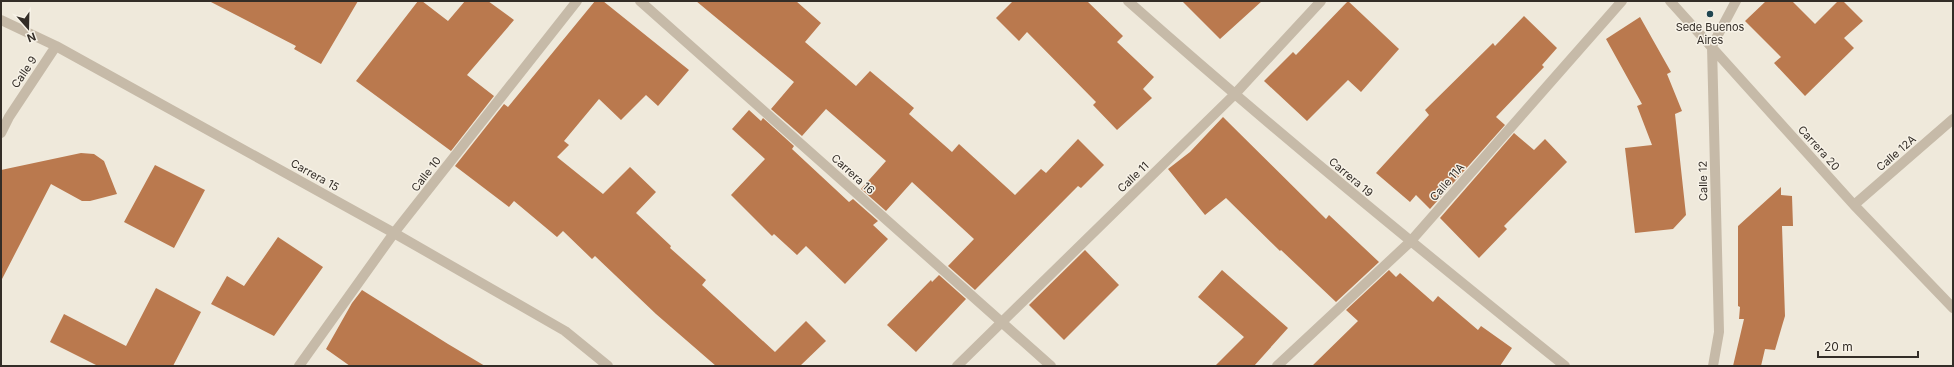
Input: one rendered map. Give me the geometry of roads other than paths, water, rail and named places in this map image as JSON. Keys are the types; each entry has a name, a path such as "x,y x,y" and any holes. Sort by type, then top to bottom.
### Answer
{"street":[{"name":"Calle 10","path":"299,366 394,232 577,1"},
{"name":"Carrera 16","path":"640,1 1051,366"},
{"name":"Carrera 19","path":"1128,1 1234,95 1410,242 1565,366"},
{"name":"Calle 11","path":"957,366 1234,95 1321,1"},
{"name":"Calle 11A","path":"1277,366 1410,242 1622,1"},
{"name":"Carrera 20","path":"1670,1 1854,205 1953,308"},
{"name":"Calle 12","path":"1713,366 1719,332 1712,46 1736,1"},
{"name":"Carrera 15","path":"1,20 56,46 394,232 565,331 608,366"},
{"name":"Calle 9","path":"1,133 9,117 56,46"},
{"name":"Calle 12A","path":"1854,205 1953,119"}],"place":[{"name":"Sede Buenos Aires","path":"1710,14"}]}
